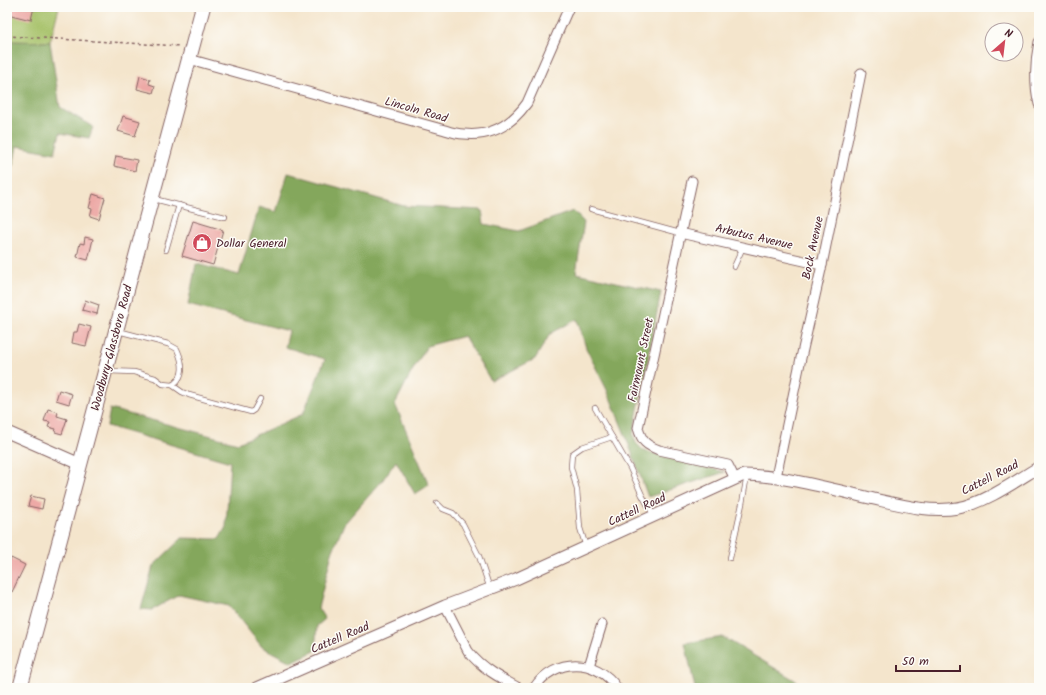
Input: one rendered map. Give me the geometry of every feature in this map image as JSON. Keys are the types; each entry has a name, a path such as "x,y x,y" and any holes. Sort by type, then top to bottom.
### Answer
{"main road":[{"name":"Woodbury-Glassboro Road","path":"20,688 203,7"}],"street":[{"name":"Lincoln Road","path":"190,53 445,130 464,134 478,134 495,130 510,122 527,103 569,7"},
{"path":"1039,42 1036,55 1036,94 1039,104"},
{"name":"Bock Avenue","path":"776,477 822,265 861,73"},
{"name":"Fairmount Street","path":"692,181 638,428 641,438 649,446 659,450 728,465 734,479"},
{"name":"Arbutus Avenue","path":"680,233 822,265"},
{"path":"7,432 80,464"},
{"name":"Cattell Road","path":"256,688 445,606 516,579 744,475 776,477 897,505 933,510 957,508 978,502 1039,467"},
{"path":"445,606 473,658 482,666 519,688"},
{"path":"589,666 602,624"},
{"path":"534,688 544,676 552,670 572,665 589,666 604,674 612,681 616,688"}],"lane":[{"path":"152,198 225,218"},
{"path":"166,250 179,206"},
{"path":"591,209 680,233"},
{"path":"734,267 743,247"},
{"path":"116,330 168,344 177,349 183,364 179,379 172,385"},
{"path":"106,371 134,372 155,378 163,384 172,385 189,395 251,412 254,410 260,398"},
{"path":"595,408 630,468 642,495 654,516"},
{"path":"586,547 580,528 577,490 571,467 572,454 582,447 612,437"},
{"path":"730,558 747,475"},
{"path":"437,503 443,509 453,513 463,524 479,556 490,589"}],"path":[{"path":"7,36 190,53"}],"green space":[{"path":"7,7 59,7 50,42 7,41"},
{"path":"7,41 50,42 60,107 93,127 89,138 60,133 55,153 17,146 13,167 7,165"},
{"path":"288,173 404,206 482,210 484,224 519,231 573,211 584,222 576,273 661,292 633,435 636,443 644,451 725,472 648,497 607,390 586,348 577,319 550,334 535,359 491,381 464,336 427,346 395,404 429,485 415,494 396,461 382,481 344,524 332,553 318,608 325,619 317,626 315,651 291,662 262,647 229,606 179,595 152,610 141,609 153,566 182,538 219,539 226,527 230,462 107,426 110,409 238,443 303,414 325,359 285,347 289,331 188,305 196,264 239,275 259,207 276,212"},
{"path":"723,637 808,688 695,688 685,643"}],"building":[{"path":"7,7 34,7 31,20 7,14"},
{"path":"140,76 150,79 149,84 155,86 153,93 137,89"},
{"path":"123,116 140,121 135,136 118,131"},
{"path":"116,156 137,160 135,171 114,166"},
{"path":"93,194 105,198 99,219 90,216 92,209 89,208"},
{"name":"Dollar General","path":"193,221 223,230 213,265 182,256"},
{"path":"85,237 93,239 88,260 77,257 80,243 84,244"},
{"path":"85,300 99,305 97,314 82,310"},
{"path":"79,324 91,327 86,346 72,343 74,332 77,332"},
{"path":"59,390 72,394 69,404 56,400"},
{"path":"48,409 58,412 57,416 67,419 62,434 55,432 56,429 48,427 50,422 44,421"},
{"path":"31,496 44,499 42,509 28,506"},
{"path":"11,558 25,565 12,592 7,589 7,567"}],"place":[{"name":"Dollar General","path":"202,243"}]}
